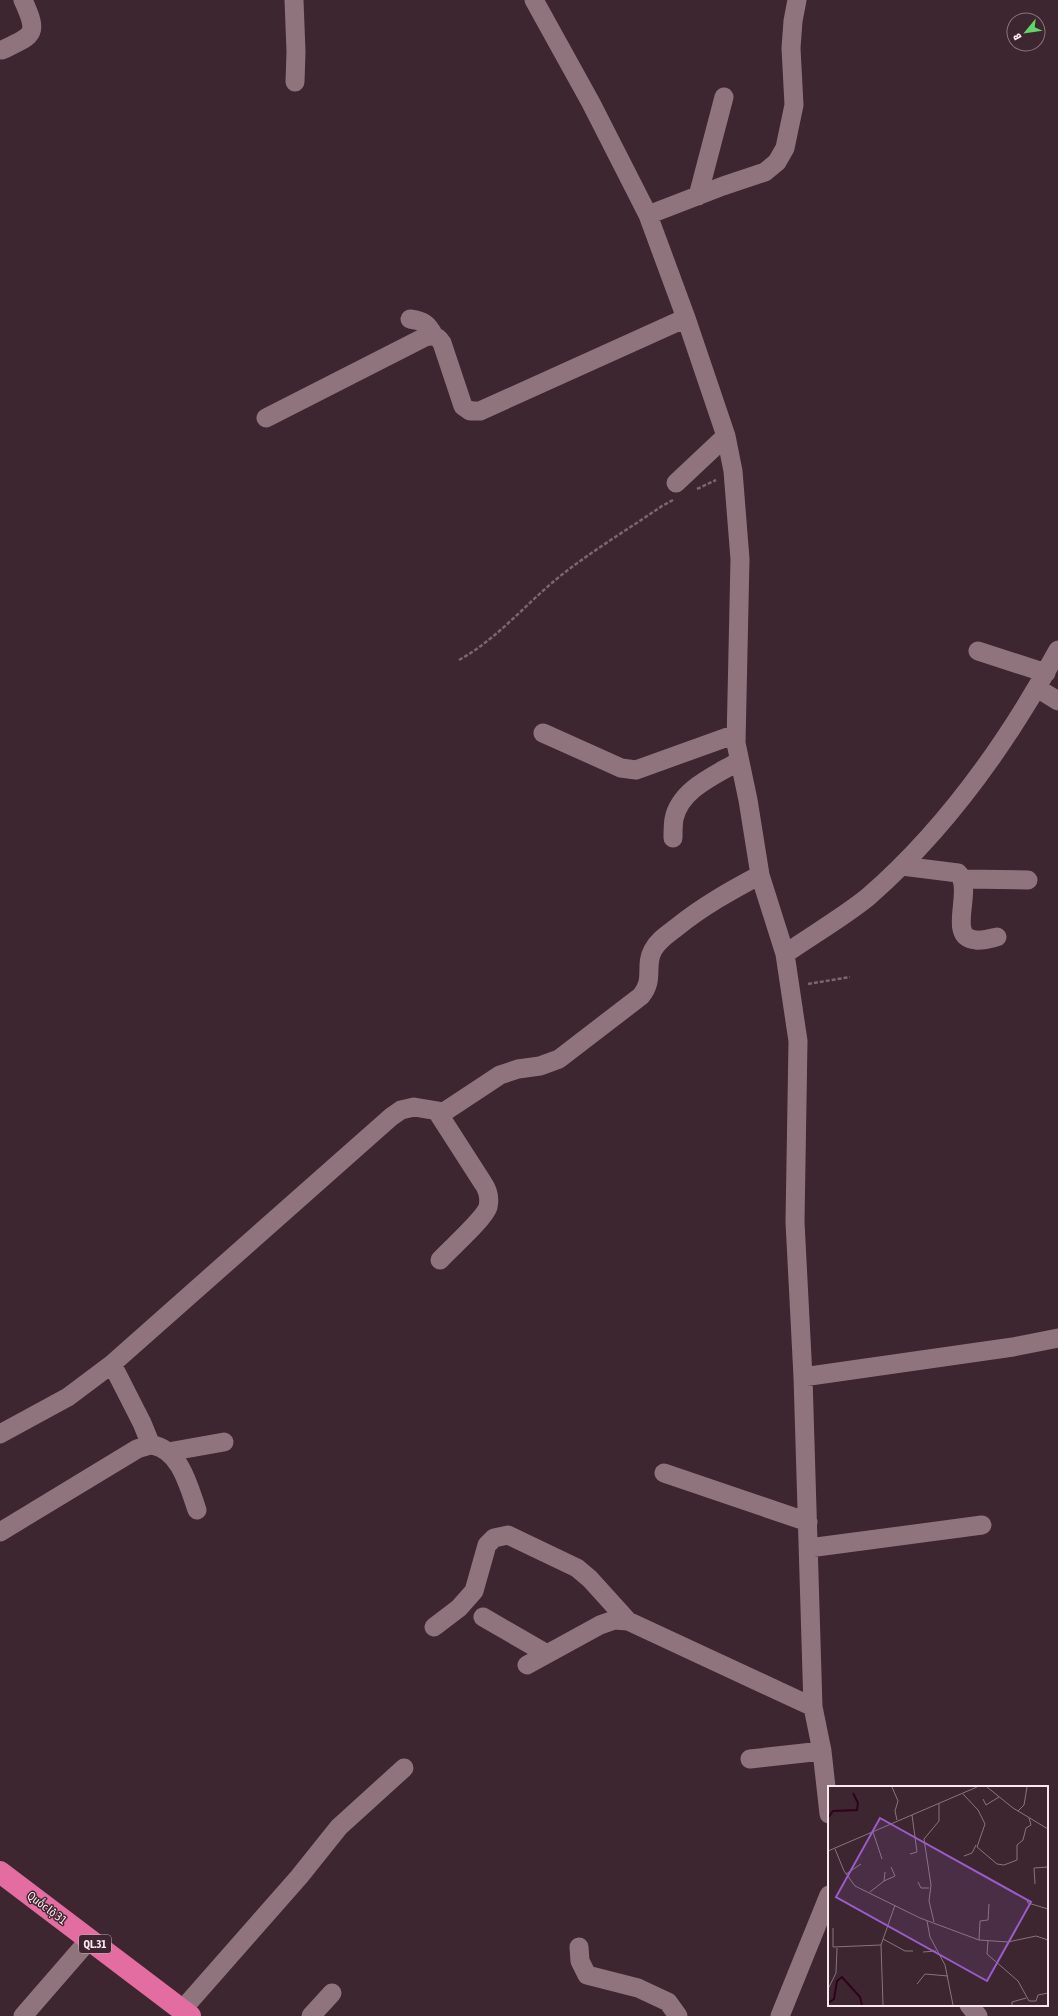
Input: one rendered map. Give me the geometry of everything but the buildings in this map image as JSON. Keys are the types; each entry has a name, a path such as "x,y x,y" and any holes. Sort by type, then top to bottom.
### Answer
{"highway":[{"name":"Quốc lộ 31","path":"0,1872 186,2013"}],"street":[{"path":"2,50 24,40 31,34 33,26 23,0"},
{"path":"294,0 296,52 295,82"},
{"path":"534,0 592,103 648,215 686,318 726,436 733,471 740,560 736,734 739,761 760,875 785,954 798,1041 795,1222 803,1377 813,1707 822,1751 828,1805"},
{"path":"648,215 765,172 777,162 782,155 794,105 791,48 792,21 797,0"},
{"path":"698,196 724,97"},
{"path":"410,318 422,320 427,324 434,336 442,343 463,406 474,412 480,411 686,318"},
{"path":"266,418 425,336 434,336"},
{"path":"681,491 726,436"},
{"path":"785,954 866,898 902,866 936,830 985,765 1041,680 1058,650"},
{"path":"978,651 1041,680 1058,700"},
{"path":"543,733 621,768 636,770 736,734"},
{"path":"673,838 674,819 687,796 704,782 739,761"},
{"path":"902,866 954,871 963,879 965,887 960,921 963,931 966,935 976,940 998,937"},
{"path":"0,1434 68,1397 112,1364 391,1117 401,1110 421,1107 438,1113 449,1110 500,1075 518,1069 550,1063 569,1053 644,992 649,983 650,957 660,940 711,901 760,875"},
{"path":"963,879 1028,880"},
{"path":"438,1113 487,1189 489,1202 485,1213 440,1260"},
{"path":"803,1377 1013,1347 1058,1338"},
{"path":"112,1364 142,1422 160,1448 186,1478 197,1510"},
{"path":"0,1532 137,1449 224,1442"},
{"path":"664,1472 808,1522"},
{"path":"809,1548 982,1525"},
{"path":"434,1626 459,1608 474,1591 487,1545 494,1538 508,1535 577,1568 590,1579 628,1621 813,1707"},
{"path":"483,1617 547,1654"},
{"path":"527,1665 607,1622 628,1621"},
{"path":"750,1759 822,1751"},
{"path":"186,2013 339,1827 404,1768"},
{"path":"780,2016 828,1897"},
{"path":"23,2016 89,1940"},
{"path":"579,1947 580,1961 587,1975 596,1975 638,1988 668,2002 678,2016"},
{"path":"311,2016 332,1993"},
{"path":"970,2006 978,2016"}],"path":[{"path":"459,660 474,652 497,633 564,573 662,506 681,491 733,471"},
{"path":"790,987 850,977"}]}
